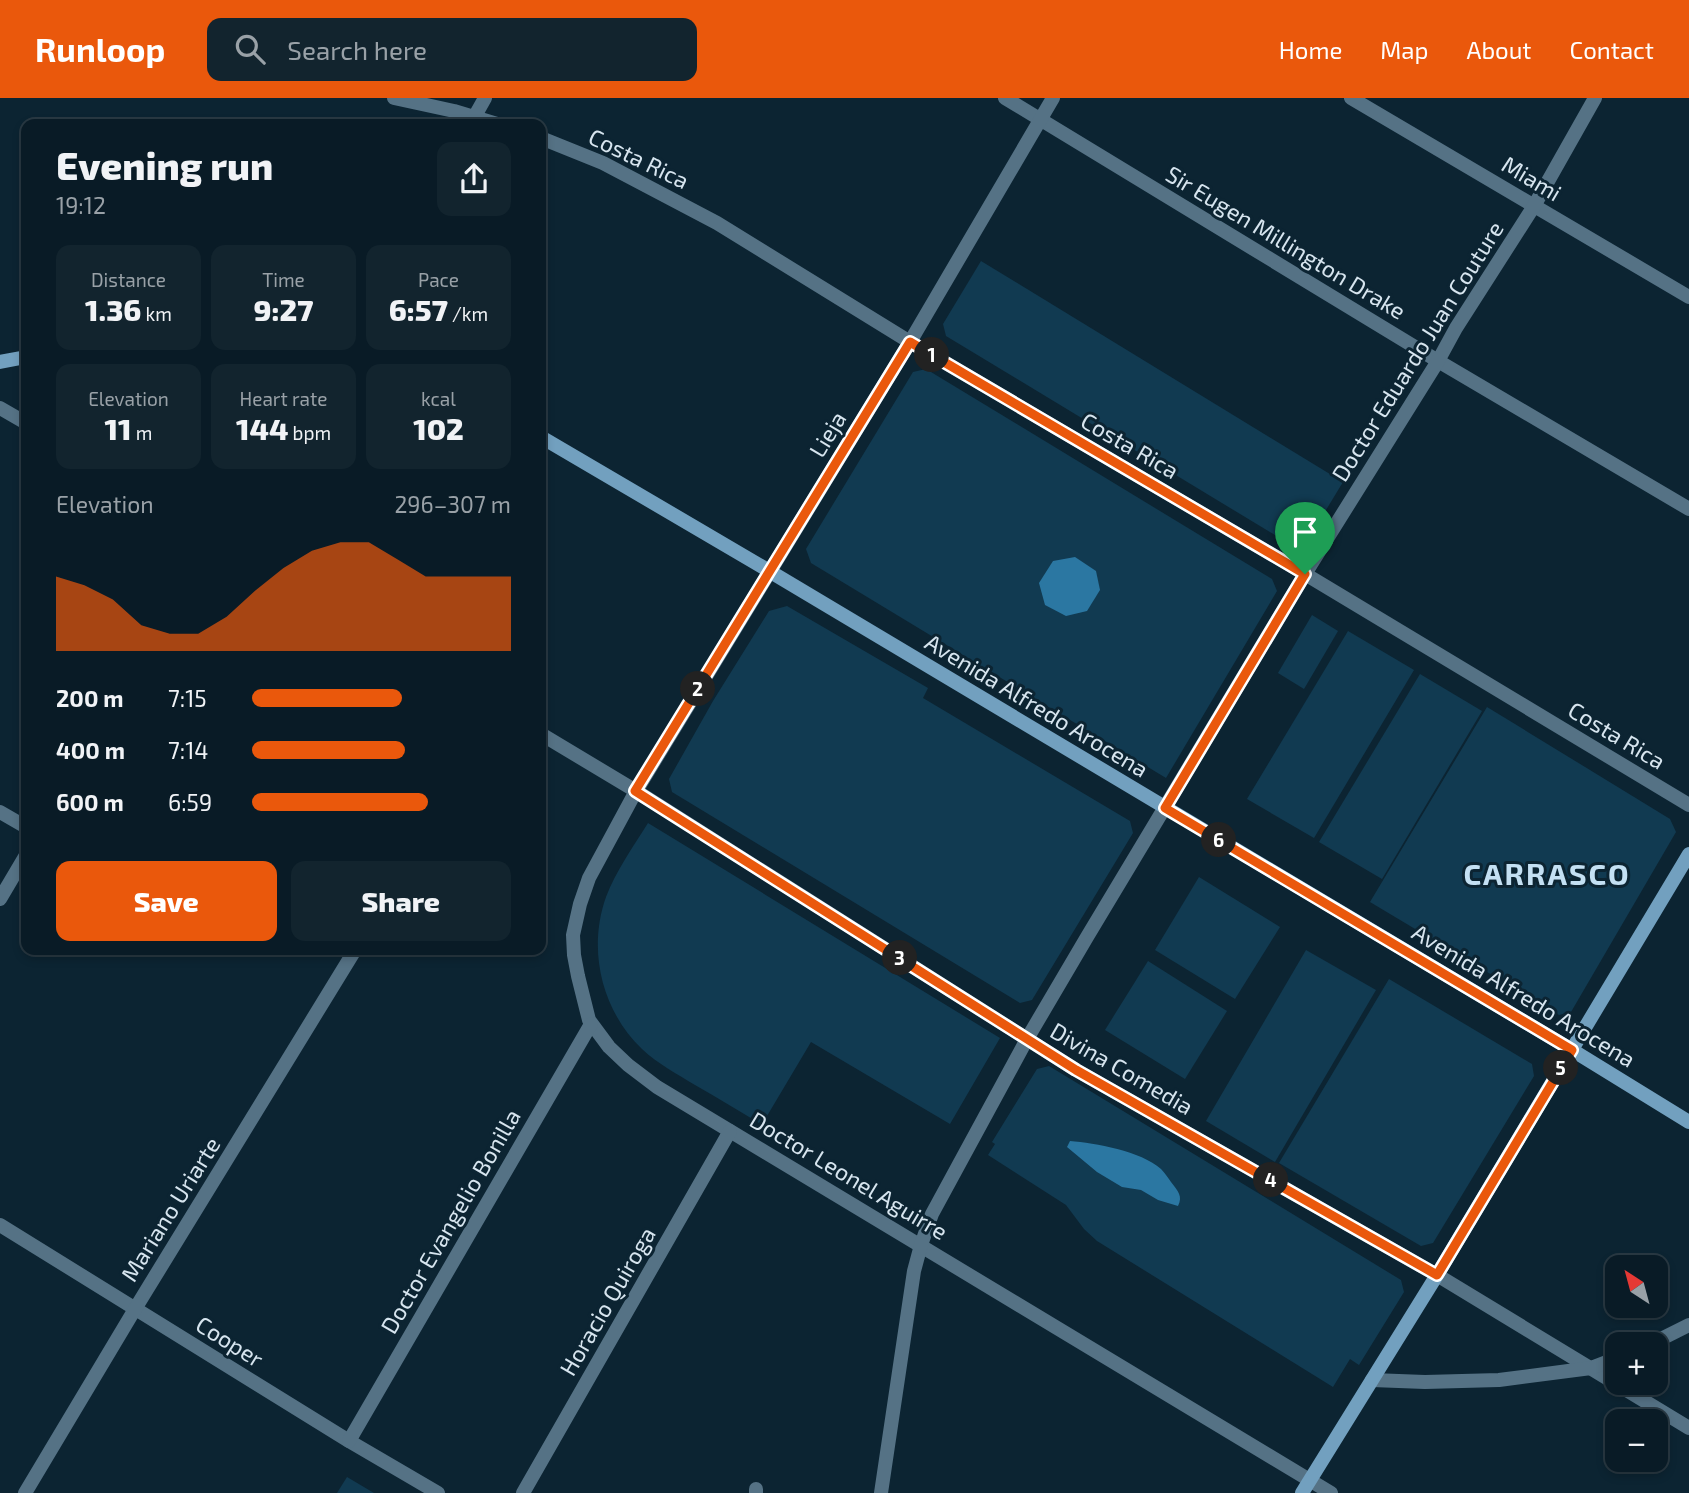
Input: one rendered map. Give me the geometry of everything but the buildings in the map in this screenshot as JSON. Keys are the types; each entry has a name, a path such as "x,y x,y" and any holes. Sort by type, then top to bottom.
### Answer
{"street":[{"path":"394,98 454,111 468,119"},
{"path":"473,119 485,98"},
{"name":"Sir Eugen Millington Drake","path":"1005,98 1438,361 1689,509"},
{"name":"Lieja","path":"635,791 910,342 1053,98"},
{"name":"Miami","path":"1351,98 1689,297"},
{"name":"Doctor Eduardo Juan Couture","path":"881,1493 914,1271 932,1214 1027,1039 1305,574 1534,206 1595,98"},
{"name":"Costa Rica","path":"546,140 603,163 717,223 910,342 1305,574 1689,805"},
{"path":"0,362 21,358"},
{"path":"0,408 21,420"},
{"name":"Avenida Alfredo Arocena","path":"546,440 770,571 1689,1122"},
{"name":"Divina Comedia","path":"546,737 1076,1070 1437,1275 1689,1428"},
{"name":"Doctor Leonel Aguirre","path":"635,791 589,878 573,934 574,956 583,1000 591,1024 609,1046 628,1065 657,1087 921,1245 1306,1486 1331,1493"},
{"path":"0,812 21,824"},
{"path":"1306,1486 1437,1275 1689,854"},
{"path":"0,899 21,863"},
{"name":"Mariano Uriarte","path":"25,1493 352,955"},
{"name":"Doctor Evangelio Bonilla","path":"349,1441 591,1024"},
{"name":"Horacio Quiroga","path":"523,1493 730,1131"},
{"name":"Cooper","path":"0,1225 438,1493"},
{"path":"1668,1336 1689,1325"},
{"path":"1372,1380 1499,1380 1591,1368 1605,1363"}],"shaded area":[{"path":"981,261 1343,482 1306,543 1293,546 946,336 943,324"},
{"path":"926,369 1272,579 1277,591 1166,778 811,563 806,549 913,372"},
{"path":"1075,557 1096,571 1100,590 1087,611 1066,616 1045,605 1039,583 1053,561"},
{"path":"787,606 928,688 923,698 1130,821 1133,833 1032,1000 1020,1003 672,792 669,779 713,701 769,611"},
{"path":"1312,615 1338,631 1304,689 1278,673"},
{"path":"1348,631 1414,670 1314,838 1247,799"},
{"path":"1420,674 1482,711 1382,879 1319,842"},
{"path":"1487,707 1670,819 1676,832 1571,1012 1559,1015 1370,902"},
{"path":"648,823 1000,1038 950,1124 811,1042 767,1116 769,1129 668,1068 642,1049 628,1034 608,998 598,958 598,938 600,917 610,887"},
{"path":"1199,877 1280,927 1235,999 1155,950"},
{"path":"1306,950 1376,990 1275,1162 1206,1121"},
{"path":"1148,961 1227,1011 1185,1079 1105,1030"},
{"path":"1389,979 1532,1064 1534,1076 1433,1243 1421,1246 1279,1163"},
{"path":"1049,1066 1401,1280 1404,1292 1359,1365 1350,1359 1333,1387 1097,1241 1066,1205 988,1155 995,1144 992,1142 1037,1069"},
{"path":"1070,1141 1117,1149 1152,1163 1178,1191 1178,1206 1158,1200 1141,1190 1122,1187 1097,1172 1067,1147"},
{"path":"347,1477 374,1493 337,1493"}],"district":[{"name":"CARRASCO","path":"1547,873"}],"route":[{"path":"910,342 1305,574 1165,808 1572,1050 1437,1275 1076,1070 635,791 910,342"}]}
